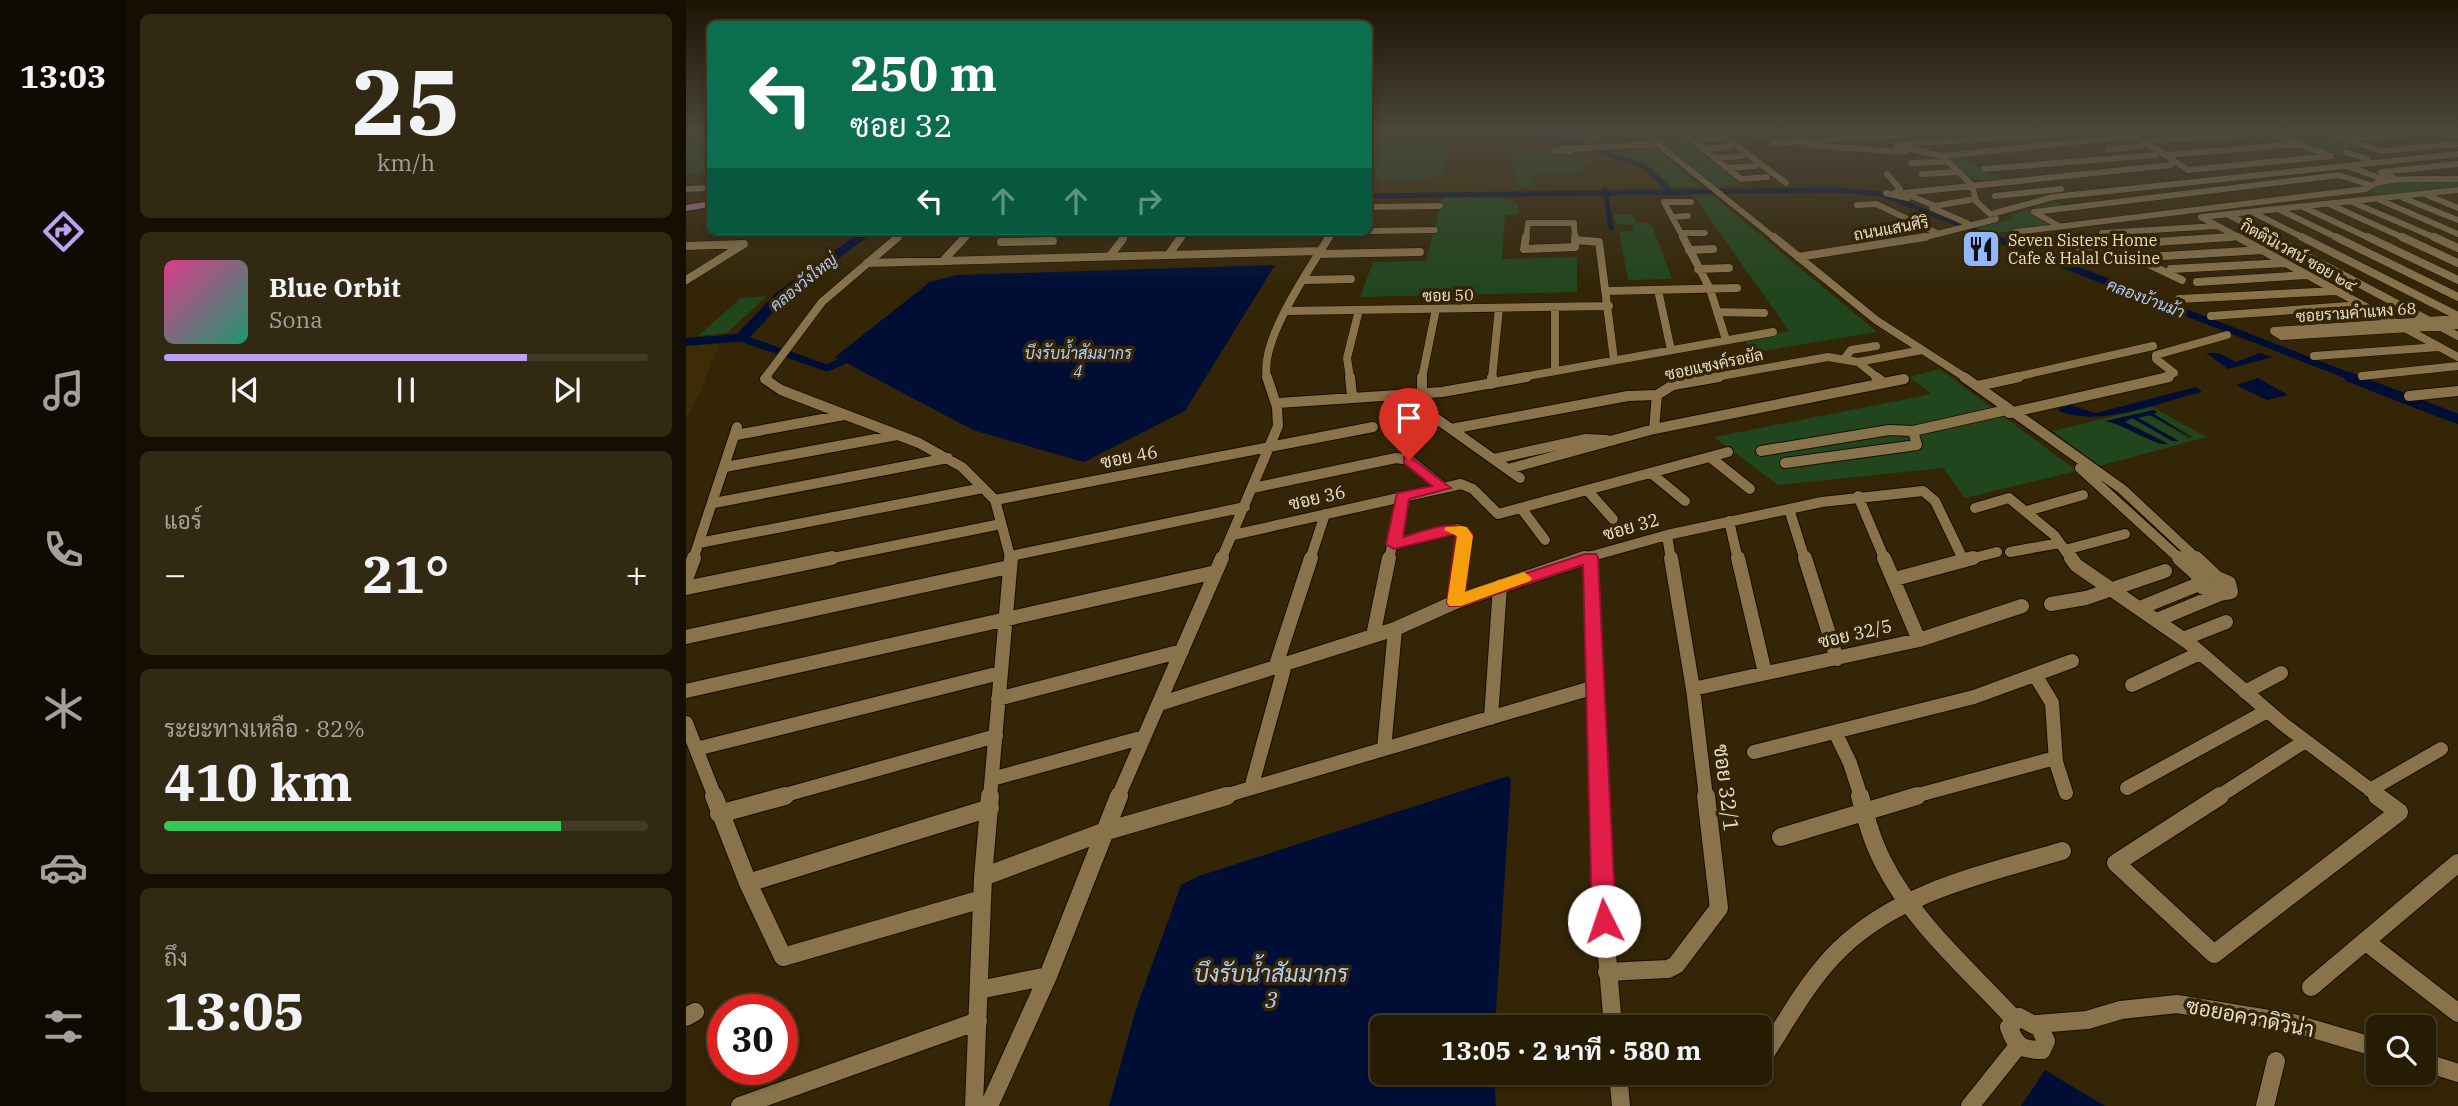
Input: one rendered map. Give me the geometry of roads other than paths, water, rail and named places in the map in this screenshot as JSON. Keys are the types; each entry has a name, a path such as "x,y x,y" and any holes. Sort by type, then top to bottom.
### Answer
{"main road":[{"path":"686,210 707,206"}],"street":[{"path":"1700,184 1726,196 1793,256"},
{"path":"1705,184 1869,322 1978,386 2007,412 2102,485 2199,580 2221,594"},
{"path":"1895,184 1900,189 1895,193"},
{"path":"1975,199 1935,206 1904,193 1985,184"},
{"path":"2057,184 2072,194"},
{"path":"1996,196 2072,194 2126,184"},
{"name":"ถนนแสนศิริ","path":"1894,242 2072,194 2180,184"},
{"path":"2059,226 2034,212 2265,184"},
{"path":"2366,184 2370,185"},
{"path":"2015,232 2226,210 2366,189 2375,184"},
{"path":"1972,185 1975,199 1992,216"},
{"path":"686,189 707,188"},
{"path":"2226,210 2252,212 2448,191 2458,193"},
{"path":"2193,192 2458,335"},
{"path":"1886,193 1895,193 1965,223"},
{"path":"2424,194 2458,208"},
{"path":"2400,196 2458,220"},
{"path":"2376,199 2458,234"},
{"path":"2352,201 2458,248"},
{"path":"1691,202 1664,202 1710,289 1726,340"},
{"path":"1857,205 1876,204 1939,230"},
{"path":"2328,204 2458,263"},
{"name":"ถนนแสนศิริ","path":"1793,256 1954,231 1975,226 1992,216 2006,216 2035,205"},
{"path":"1423,215 1426,206"},
{"path":"1372,207 1440,206"},
{"path":"2303,206 2458,280"},
{"path":"2278,209 2458,297"},
{"name":"กิตตินิเวศน์ ซอย ๒๔","path":"2226,210 2201,217 2458,357"},
{"path":"2252,212 2458,317"},
{"path":"1672,217 1688,216"},
{"path":"1573,221 1575,240 1575,247 1569,248 1524,248 1528,223 1531,222 1573,221"},
{"path":"2102,233 2217,226"},
{"path":"1372,231 1435,230"},
{"path":"1681,233 1706,233"},
{"path":"900,235 822,302 766,373 767,383 947,458 971,474 995,500 1010,561 983,877 974,1106"},
{"path":"943,261 967,235"},
{"path":"1032,235 1032,241"},
{"path":"1169,254 1180,235"},
{"path":"989,1106 1048,976 1103,832 1279,427 1278,402 1266,365 1288,311 1331,235"},
{"path":"2079,247 2238,237"},
{"path":"1001,242 1055,238 1037,258"},
{"path":"1110,256 1123,239"},
{"path":"1575,240 1600,242 1614,360"},
{"path":"686,246 744,244 686,280"},
{"path":"1689,250 1713,249"},
{"path":"2182,280 2141,261 2147,257 2263,250"},
{"path":"867,263 1169,254 1420,252"},
{"path":"2171,269 2285,263"},
{"path":"1698,269 1730,268"},
{"path":"686,270 703,269"},
{"path":"2197,282 2307,275"},
{"path":"1305,280 1351,279"},
{"path":"1607,291 1737,288"},
{"path":"1658,290 1671,350"},
{"path":"2179,299 2338,291"},
{"path":"2211,316 2362,305"},
{"name":"ซอย 50","path":"1288,311 1609,306"},
{"path":"1555,307 1555,371"},
{"path":"1490,384 1499,308"},
{"path":"1422,395 1422,374 1436,309"},
{"path":"1352,395 1347,358 1359,310"},
{"path":"1717,312 1764,313"},
{"name":"ซอยรามคำแหง 68","path":"2458,317 2274,331 2283,336 2458,325"},
{"path":"1278,402 1352,395 1422,395 1773,332"},
{"path":"1761,451 1889,430 1913,431 2172,376 2174,373 2156,359 2156,355 2227,335"},
{"path":"1845,358 1851,351 1875,346"},
{"path":"1978,386 2153,346"},
{"path":"2314,356 2439,347"},
{"path":"1922,353 2122,489 2215,576 2231,586 2231,592 2157,620"},
{"name":"ซอยแซงค์รอยัล","path":"1862,365 1922,353"},
{"name":"ซอยแซงค์รอยัล","path":"1654,429 1657,395 1673,385 1828,357 1845,358 1862,365 1885,383"},
{"path":"2362,376 2458,366"},
{"path":"1508,469 1654,429 1904,379"},
{"path":"2410,396 2458,391"},
{"path":"1451,429 1628,396 1657,395"},
{"path":"686,579 714,503 736,431 844,415"},
{"path":"1437,419 1521,478"},
{"name":"ซอย 46","path":"995,500 1373,427"},
{"path":"1785,463 1917,445 1913,431"},
{"path":"725,467 897,435"},
{"path":"1494,459 1586,439 1608,440"},
{"path":"1782,447 1797,461"},
{"name":"ซอย 36","path":"1233,535 1402,496 1468,485 1498,514 1728,452"},
{"path":"1710,457 1750,489"},
{"path":"714,503 947,458"},
{"path":"1253,488 1396,458 1409,460 1444,488"},
{"path":"1651,473 1685,501"},
{"path":"699,543 983,488"},
{"path":"1587,491 1613,519"},
{"name":"ซอย 32","path":"1159,704 1395,629 1455,602 1590,557 1667,535 1858,496 1923,491 1935,501 1963,558"},
{"path":"2026,511 2083,495"},
{"path":"1373,636 1402,496"},
{"path":"1858,496 1919,639"},
{"path":"1975,508 2009,498 2063,546 2076,565 2183,639 2267,711 2399,812 2214,954 2116,863 2305,741"},
{"path":"686,637 1245,507"},
{"path":"1521,509 1545,540"},
{"path":"1789,509 1837,659"},
{"path":"1251,788 1280,667 1325,514"},
{"path":"1729,521 1765,673"},
{"path":"686,588 1001,524"},
{"path":"1394,544 1457,529 1464,533 1455,602"},
{"path":"1895,579 1963,558 2063,546 2125,534"},
{"name":"ซอย 32/1","path":"1607,972 1668,969 1676,965 1719,908 1693,688 1667,535"},
{"path":"1590,557 1600,870 1612,1015"},
{"path":"2051,604 2110,590 2165,571"},
{"path":"686,691 1216,572"},
{"path":"2140,608 2199,580 2215,576"},
{"path":"1490,718 1500,586"},
{"name":"ซอย 32/5","path":"1693,688 1837,659 1919,639 2022,606"},
{"path":"2183,639 2226,622"},
{"path":"1384,749 1395,629"},
{"path":"998,699 1182,651"},
{"path":"2132,685 2200,653"},
{"path":"1754,752 1974,697 2072,661"},
{"path":"696,749 1000,673"},
{"path":"2245,692 2281,673"},
{"path":"2035,675 2049,689 2053,707 2055,758 2066,793"},
{"path":"983,877 1103,832 1595,687"},
{"path":"2126,788 2267,711"},
{"path":"686,723 719,814 778,952 790,957 982,899"},
{"path":"1835,732 1848,753 1864,810 1884,864 1909,901 2014,1019 2009,1031 2018,1046 2037,1052 2045,1046 2046,1035 2037,1024"},
{"path":"719,814 996,736"},
{"path":"992,779 1144,737"},
{"path":"2371,790 2441,749"},
{"path":"1781,836 1864,810 2055,758"},
{"path":"748,883 990,808"},
{"path":"1772,1045 1838,950 1862,928 1909,901 2062,851"},
{"path":"2311,987 2458,863"},
{"path":"2365,942 2458,1013"},
{"path":"979,990 1048,976"},
{"name":"ซอยอควาดิวิน่า","path":"2014,1019 2025,1018 2037,1024 2087,1020 2121,1010 2177,1004 2240,1012 2293,1023 2366,1044"},
{"path":"740,1106 978,1021"},
{"path":"1970,1106 2018,1046"},
{"path":"2436,1061 2458,1060"},
{"path":"2265,1106 2276,1061"},
{"path":"1619,1085 1621,1106"}],"water":[{"name":"บึงรับน้ำสัมมากร 4","path":"1275,265 1185,411 1084,462 973,430 835,357 930,282 957,275"},
{"path":"2206,353 2219,353 2236,362 2260,353 2272,357 2228,369"},
{"path":"2258,378 2288,395 2267,400 2236,385"},
{"path":"2196,387 2202,392 2130,412 2093,417 2059,411 2059,408 2070,405 2096,413"},
{"path":"2154,410 2157,412 2154,414 2192,438 2150,415 2138,418 2179,441 2172,441 2132,418 2125,422 2168,444 2155,442 2105,421"},
{"name":"บึงรับน้ำสัมมากร 3","path":"1508,776 1511,780 1496,1015 1370,1015 1370,1085 1495,1085 1496,1106 1109,1106 1136,1009 1181,885 1199,876"},
{"path":"2045,1070 2105,1106 2021,1106"}],"waterway":[{"path":"1662,184 1669,190"},
{"name":"คลองบ้านม้า","path":"1605,193 1837,190 1881,194 1997,239"},
{"name":"คลองบ้านม้า","path":"1372,196 1605,193"},
{"path":"1605,193 1611,228"},
{"name":"คลองวังใหญ่","path":"686,342 741,338 782,295 864,235"},
{"name":"คลองบ้านม้า","path":"1992,237 2354,378"},
{"path":"741,338 827,368 843,361"},
{"name":"คลองบ้านม้า","path":"2349,377 2458,419"}],"place":[{"name":"Seven Sisters Home Cafe & Halal Cuisine","path":"1981,249"}]}
